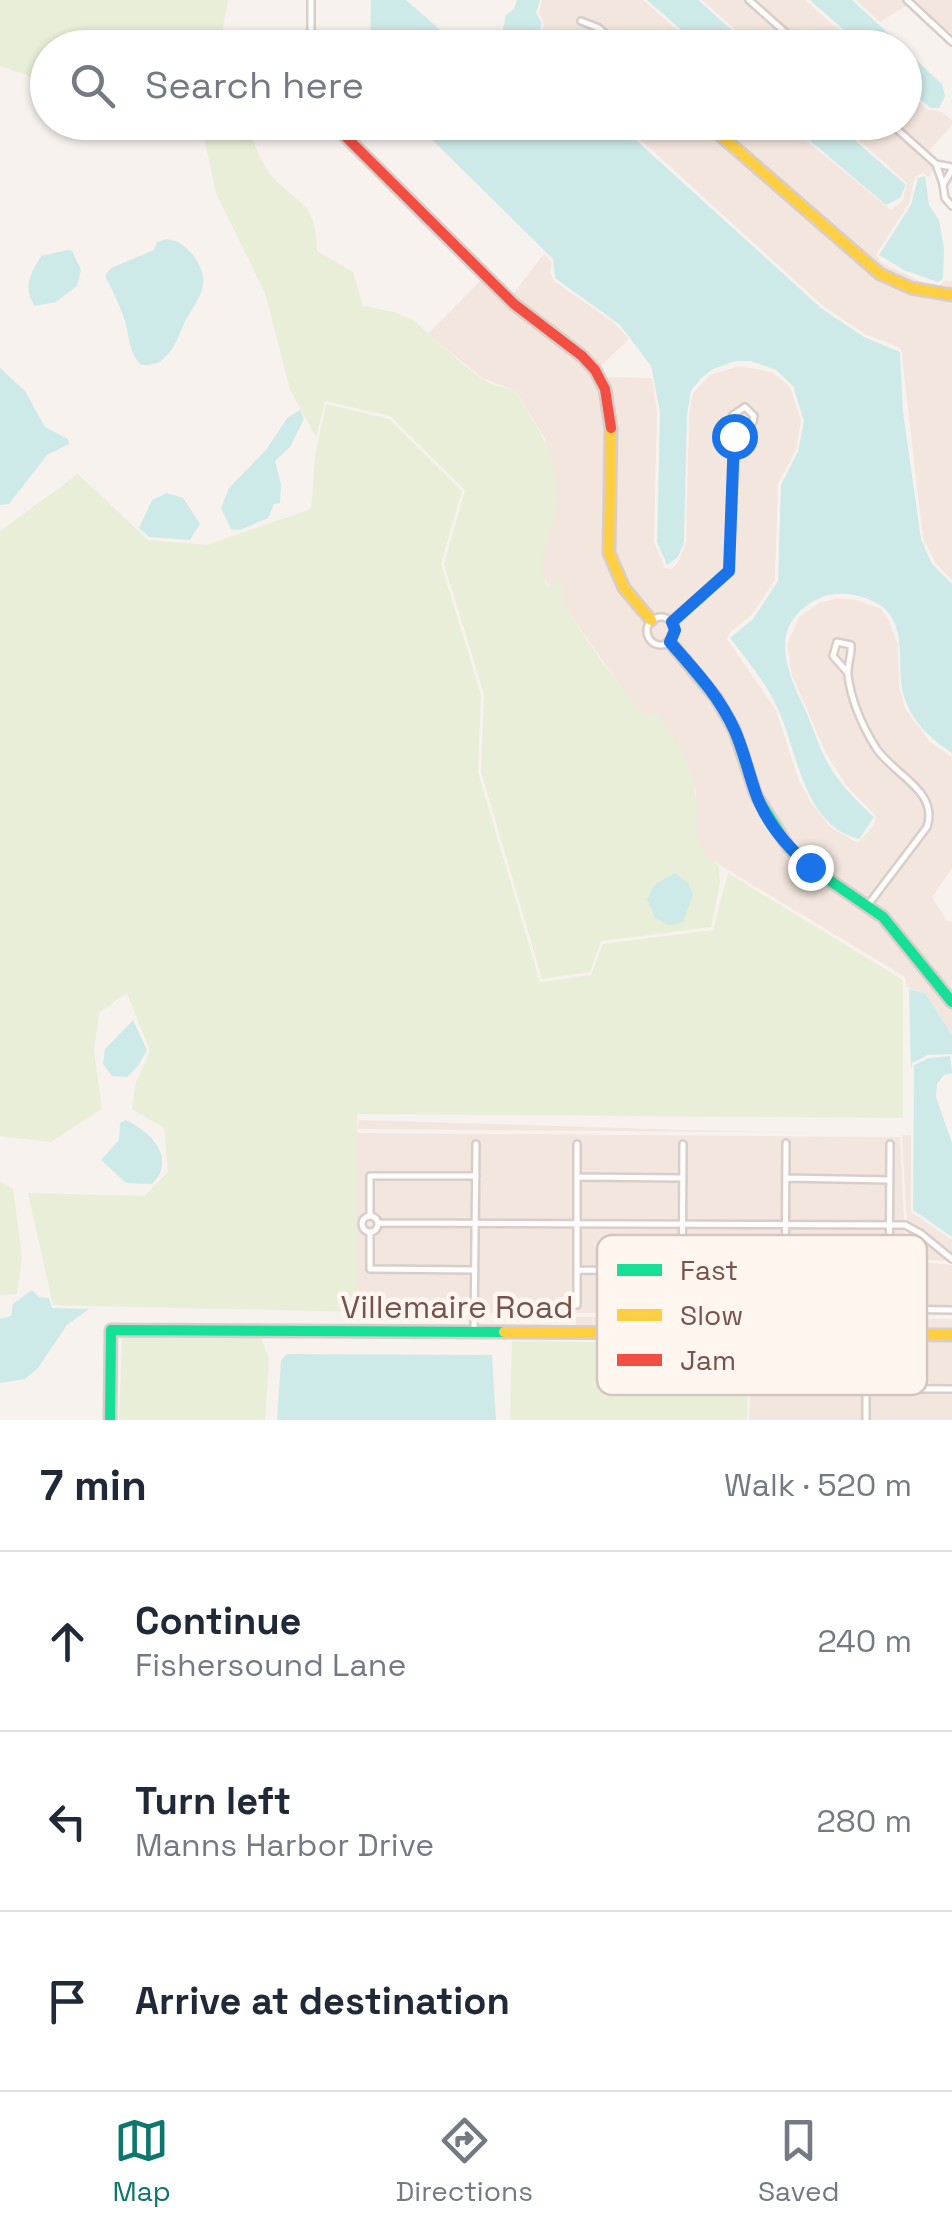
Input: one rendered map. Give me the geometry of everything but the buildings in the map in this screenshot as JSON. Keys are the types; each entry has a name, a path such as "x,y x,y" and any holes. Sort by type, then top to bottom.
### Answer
{"street":[{"path":"311,0 311,30"},
{"path":"749,0 783,30"},
{"path":"906,0 952,42"},
{"path":"581,21 601,30"},
{"path":"350,140 514,304 595,370 605,389 610,415 609,553 624,588 652,620"},
{"path":"726,140 880,274 911,288 952,295"},
{"path":"909,140 936,164 952,168 943,185"},
{"path":"936,164 944,198 952,206"},
{"path":"672,622 729,571 734,415 745,407 754,416 754,422 736,443"},
{"path":"660,617 672,622 675,630 670,642 661,645 649,638 647,629 652,620 660,617"},
{"path":"670,642 717,699 734,729 756,796 789,848 810,867 868,904 946,985 952,1002"},
{"path":"847,672 833,656 836,642 851,645 847,672 857,709 877,749 922,793 930,816 926,827 868,904"},
{"path":"786,1143 786,1235"},
{"path":"474,1332 476,1144"},
{"path":"577,1144 577,1305"},
{"path":"682,1235 683,1144"},
{"path":"890,1144 890,1235"},
{"path":"476,1176 370,1176 370,1215 378,1223 905,1226 922,1235"},
{"path":"577,1177 683,1178"},
{"path":"786,1178 890,1180"},
{"path":"370,1215 361,1223 370,1232"},
{"path":"370,1232 378,1223"},
{"path":"370,1232 370,1269 475,1270"},
{"path":"927,1239 952,1259"},
{"path":"577,1270 597,1270"},
{"name":"Villemaire Road","path":"110,1420 111,1330 597,1333"},
{"name":"Villemaire Road","path":"927,1335 952,1335"},
{"path":"927,1389 952,1389"}],"shaded area":[{"path":"542,0 643,0 677,30 543,30 539,13"},
{"path":"702,0 805,0 839,30 736,30"},
{"path":"856,0 952,0 952,46 907,5 880,22"},
{"path":"922,105 928,110 940,111 952,120 952,125 926,154 937,164 929,177 923,173 915,177 909,203 876,255 882,263 924,283 937,287 952,281 952,580 935,562 923,538 901,348 865,334 823,306 641,140 806,140 891,210 903,200 907,183 859,140 922,140"},
{"path":"544,254 552,263 550,273 554,281 613,322 629,339 602,365 600,377 652,378 657,412 654,542 665,568 672,569 679,561 686,542 689,414 693,393 710,375 739,366 772,372 790,387 801,421 796,450 778,484 775,580 751,616 727,639 776,710 799,781 810,801 830,827 858,843 874,825 876,816 846,785 826,753 792,675 787,645 799,617 819,603 837,598 856,600 880,608 887,617 898,645 899,687 906,710 930,742 952,757 952,868 932,897 947,921 952,922 952,1035 925,993 906,987 905,977 705,856 696,840 696,790 656,714 644,714 628,696 541,574 543,550 555,508 545,439 516,391 482,378 428,334 486,275 513,294"},
{"path":"359,1120 723,1131 846,1133 358,1129"},
{"path":"355,1133 900,1137 905,1235 597,1235 597,1313 358,1312"},
{"path":"902,1135 911,1135 911,1212 952,1240 952,1261 927,1260 927,1235 908,1235"},
{"path":"927,1263 952,1265 952,1315 927,1315"},
{"path":"576,1317 597,1317 597,1329 576,1329"},
{"path":"927,1319 952,1319 952,1331 927,1331"},
{"path":"927,1339 952,1339 952,1385 927,1385"},
{"path":"952,1393 952,1420 869,1420 869,1395"},
{"path":"750,1395 863,1395 862,1420 749,1420"}],"green space":[{"path":"0,0 228,0 222,30 30,30 30,76 0,66"},
{"path":"205,140 253,140 270,174 309,212 317,251 353,272 363,306 413,320 472,372 491,384 516,391 543,437 554,473 555,508 544,555 544,579 548,587 562,583 562,603 603,663 644,714 656,714 684,756 694,785 698,838 708,857 719,866 720,883 711,927 601,941 590,972 542,979 481,772 484,694 444,564 465,490 390,416 325,401 316,438 290,389 265,293 216,193"},
{"path":"326,404 389,419 462,491 441,564 481,695 478,772 540,982 591,975 603,944 713,930 728,873 903,980 903,1118 357,1114 358,1312 53,1305 28,1193 145,1196 168,1172 164,1128 132,1109 136,1082 150,1051 127,993 99,1013 94,1051 102,1109 51,1142 0,1136 0,531 78,474 148,540 207,545 311,509 315,457"},
{"path":"0,1181 13,1189 22,1257 17,1294 0,1295"},
{"path":"122,1334 260,1335 269,1359 265,1420 119,1420"},
{"path":"512,1341 597,1342 597,1395 748,1395 747,1420 510,1420"}],"water":[{"path":"371,0 406,0 440,30 370,30"},
{"path":"517,0 540,0 536,13 542,23 540,30 503,30 506,15"},
{"path":"647,0 698,0 732,30 681,30"},
{"path":"810,0 852,0 885,30 844,30"},
{"path":"922,66 942,84 945,96 939,108 930,108 922,101"},
{"path":"432,140 636,140 821,308 864,337 900,352 903,412 921,539 932,564 952,584 952,753 923,729 907,705 898,634 888,612 878,604 849,594 820,598 792,620 785,648 791,678 827,761 874,817 859,839 840,831 813,801 775,703 730,638 753,619 778,581 781,485 798,451 804,421 793,386 776,370 751,361 736,361 713,369 691,391 684,542 678,557 667,565 657,542 660,412 651,366 620,325 555,278 553,259"},
{"path":"809,140 854,140 906,185 900,198 886,205"},
{"path":"925,176 929,205 939,220 944,249 943,279 938,282 904,270 879,255 911,205 918,178"},
{"path":"167,239 182,244 193,255 200,266 203,284 170,352 158,362 141,365 105,276 111,268 154,250 157,242"},
{"path":"72,251 81,270 77,286 56,302 35,306 29,287 37,262 41,256"},
{"path":"0,368 25,391 45,427 68,439 69,444 47,455 9,504 0,505"},
{"path":"300,410 304,419 290,447 275,461 281,484 280,503 274,504 268,518 240,530 231,529 221,508 229,488 266,450 288,417"},
{"path":"167,493 183,498 200,524 190,540 149,537 139,528 152,500"},
{"path":"675,873 688,882 693,895 683,922 669,926 655,918 647,899 654,885"},
{"path":"909,989 925,993 952,1035 952,1054 928,1055 912,1063 911,1070"},
{"path":"133,1020 147,1050 127,1077 112,1076 103,1064 105,1049"},
{"path":"950,1056 952,1073 944,1075 937,1084 936,1097 952,1143 952,1237 913,1210 914,1065 929,1058"},
{"path":"126,1120 144,1131 158,1147 162,1165 152,1184 126,1183 101,1160 119,1140 120,1123"},
{"path":"32,1290 39,1297 49,1298 52,1308 89,1309 67,1325 38,1368 25,1379 0,1383 0,1319 11,1316 13,1304"},
{"path":"287,1354 492,1355 496,1420 277,1420 281,1360"}],"traffic: fast":[{"path":"670,642 717,699 734,729 756,795 789,848 883,917 952,1002"},
{"path":"110,1420 111,1330 504,1332"}],"traffic: slow":[{"path":"726,140 880,274 911,288 952,295"},
{"path":"611,428 609,553 624,588 651,620"},
{"path":"504,1332 597,1333"},
{"path":"927,1335 952,1335"}],"traffic: jam":[{"path":"349,140 514,304 595,370 605,389 611,428"}],"route":[{"path":"734,436 729,571 672,622 675,630 670,642 717,699 734,729 756,796 769,821 789,848 810,867"}]}
